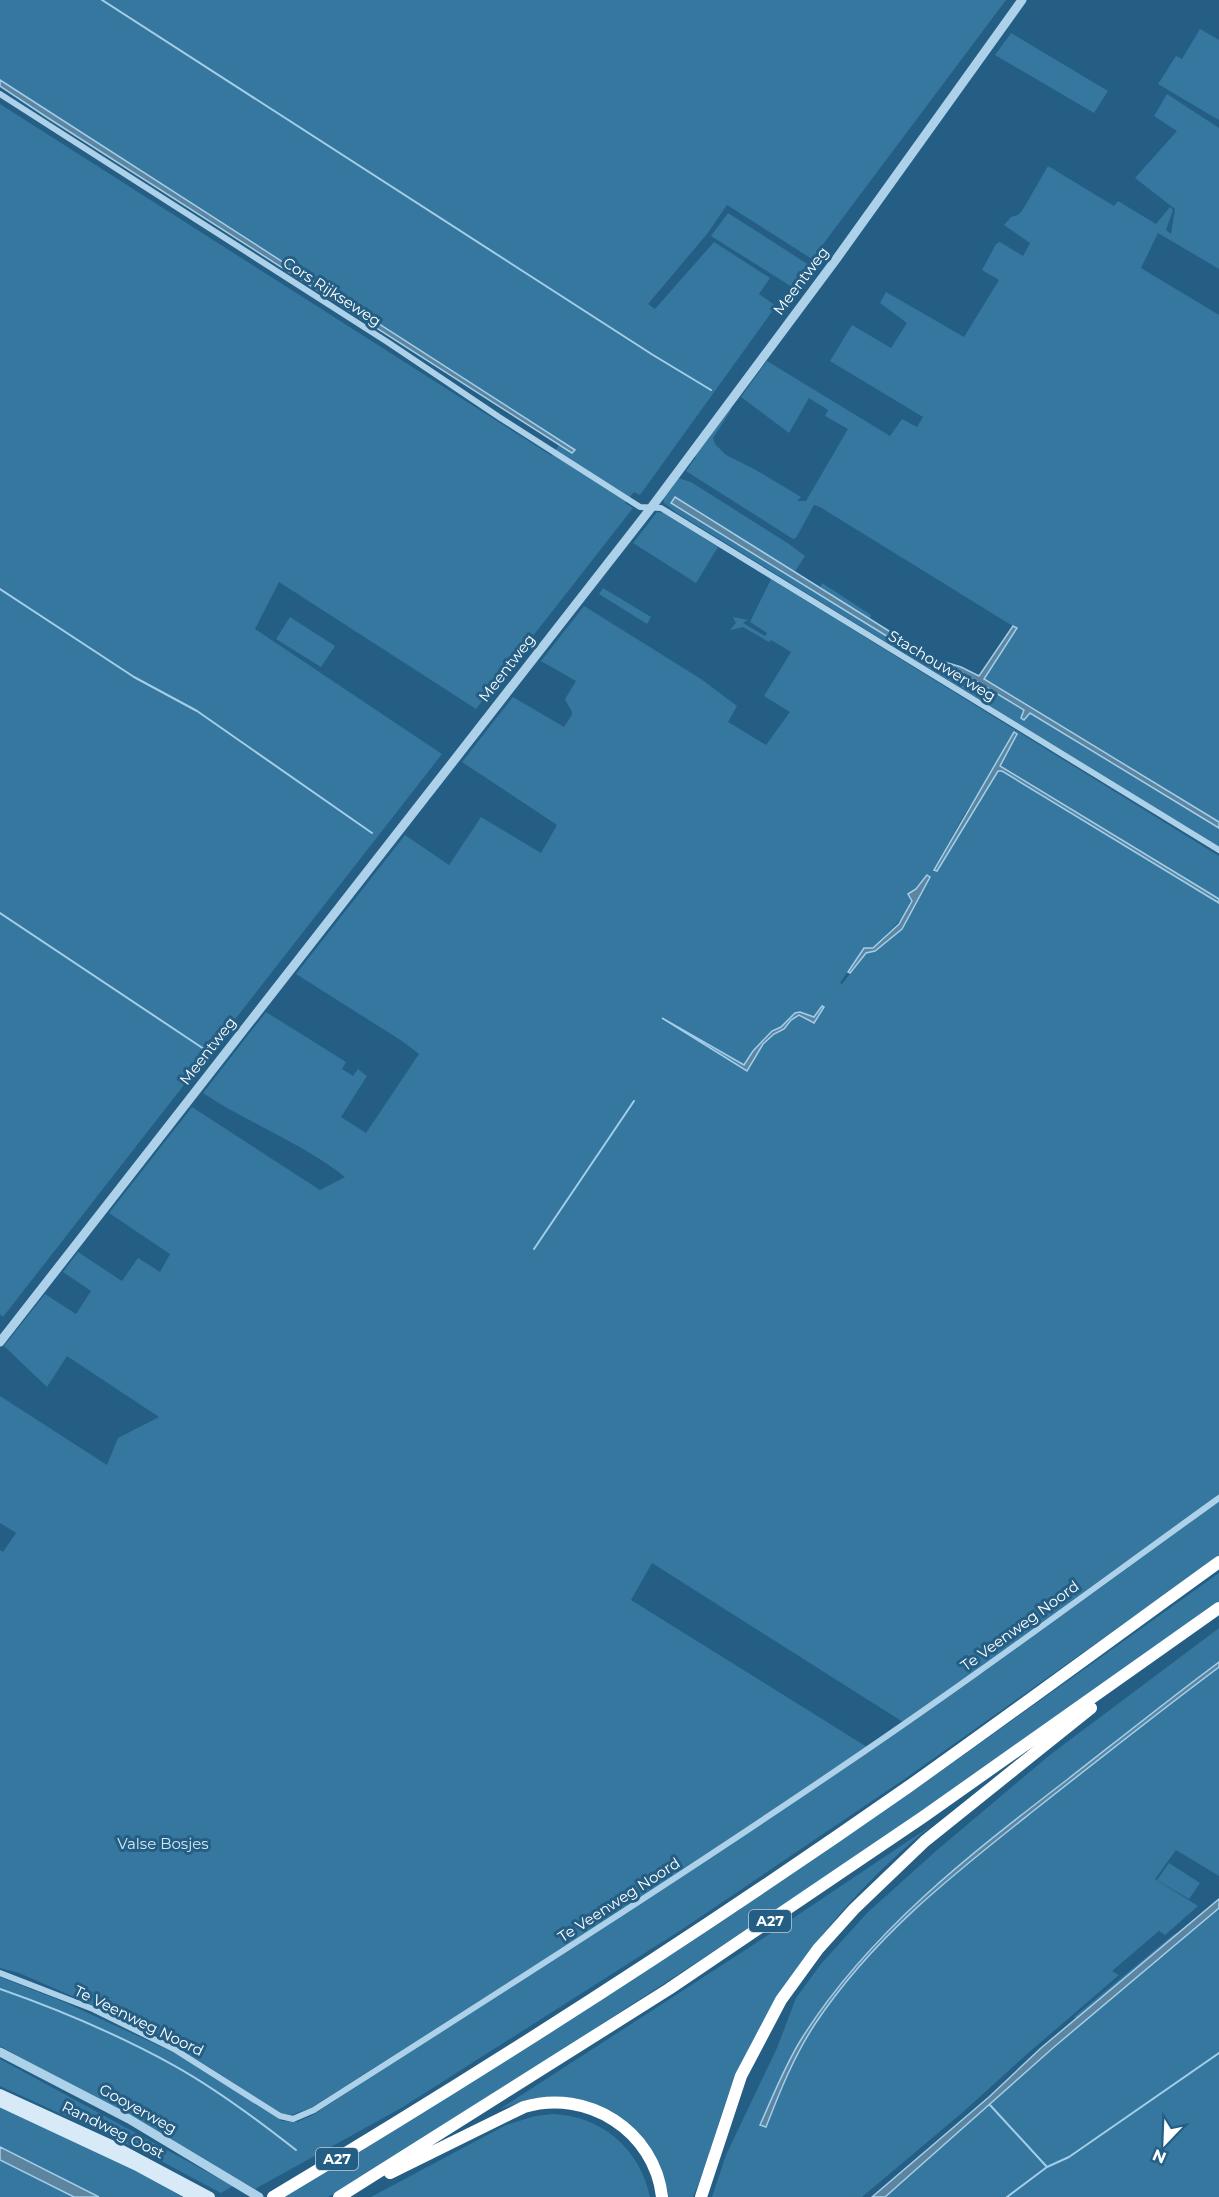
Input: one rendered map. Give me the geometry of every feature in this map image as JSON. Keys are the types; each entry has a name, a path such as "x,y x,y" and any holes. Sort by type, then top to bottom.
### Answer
{"highway":[{"name":"A27","path":"273,2197 401,2120 651,1961 907,1787 1219,1562"},
{"name":"A27","path":"341,2196 669,1989 923,1818 1219,1608"},
{"name":"A27","path":"701,2197 741,2076 782,2000 830,1934 925,1841 1187,1632"},
{"name":"A27","path":"341,2196 435,2152 506,2115 536,2103 553,2102 569,2103 604,2113 630,2132 651,2160 657,2173 662,2197"}],"main road":[{"name":"Randweg Oost","path":"0,2094 118,2148 208,2196"},
{"name":"Randweg Oost","path":"0,2102 139,2167 194,2197"}],"street":[{"name":"Meentweg","path":"0,1342 651,507 837,258 1022,0"},
{"name":"Cors Rijkseweg","path":"0,94 640,507 651,507"},
{"name":"Stachouwerweg","path":"651,507 661,508 1219,850"},
{"name":"Te Veenweg Noord","path":"0,1973 93,2009 174,2049 280,2116 293,2119 314,2110 580,1941 834,1772 1219,1498"},
{"name":"Gooyerweg","path":"0,2052 129,2119 259,2197"}],"green space":[{"path":"0,0 1006,0 812,259 727,205 707,234 648,304 655,309 714,242 770,278 759,294 776,306 640,495 634,492 625,503 633,508 476,709 279,582 255,629 442,754 3,1317 0,1314 0,104 552,456 559,445 572,453 575,450 0,80"},
{"path":"1200,29 1219,40 1219,120 1158,84 1176,56 1182,59"},
{"path":"1011,33 1108,91 1094,113 995,55"},
{"path":"1167,94 1219,128 1219,269 1158,233 1141,268 1219,315 1219,822 984,679 1016,628 820,507 814,505 796,538 793,539 686,471 696,457 693,456 730,407 731,410 713,438 715,444 726,455 801,497 797,501 806,501 848,429 825,416 828,410 809,398 789,433 741,397 767,361 890,436 902,419 917,427 923,417 830,361 852,325 891,348 907,323 880,303 886,292 964,337 999,280 982,270 996,244 1000,242 1023,256 1030,243 1004,225 1011,217 1022,211 1048,166 1114,206 1118,201 1156,224 1170,207 1173,210 1166,230 1171,234 1175,209 1135,178 1177,131 1154,116"},
{"path":"728,213 809,265 792,287 711,236"},
{"path":"678,478 691,482 805,556 794,573 675,498 672,502 935,666 961,672 1024,710 1021,718 1025,720 1030,713 1219,828 1219,847 677,513 664,503 663,498"},
{"path":"657,512 664,513 718,547 696,583 633,543"},
{"name":"Valse Bosjes","path":"771,579 1219,856 1219,899 1000,765 1017,734 964,815 934,869 937,871 998,771 1002,771 1219,903 1219,1495 903,1722 652,1563 631,1600 867,1747 632,1904 311,2108 291,2115 280,2113 154,2032 19,1973 0,1968 0,1550 3,1552 16,1533 0,1523 0,1396 107,1465 118,1438 159,1417 67,1356 47,1387 4,1346 45,1294 76,1314 91,1291 63,1272 78,1252 122,1281 138,1258 160,1272 170,1254 109,1213 192,1107 320,1190 345,1177 293,1143 203,1093 266,1012 346,1062 342,1069 353,1076 358,1069 367,1076 341,1117 366,1133 419,1054 296,974 405,835 449,865 481,817 541,853 557,825 462,762 513,697 564,727 572,713 565,699 576,681 541,661 584,606 701,679 737,706 728,722 766,745 790,712 764,696 791,652 743,627 730,630 736,623 733,617 748,620 743,623 765,636 767,633 750,622","holes":["927,876 930,877 902,929 875,951 866,953 842,984 840,983 864,948 873,948 906,914 914,891","822,1006 814,1023 799,1015 791,1020 784,1029 774,1034 763,1044 747,1071 666,1020 744,1065 753,1051 772,1031 781,1027 795,1013 800,1012 814,1018"]},
{"path":"822,583 871,615 870,620 820,588"},
{"path":"603,588 651,617 647,624 599,594"},
{"path":"290,617 335,646 321,667 276,639"},
{"path":"1219,1501 1219,1556 906,1778 681,1930 403,2107 255,2189 0,2046 0,1977 64,2002 179,2055 282,2121 297,2122 313,2115 967,1682"},
{"path":"1219,1573 1219,1602 1022,1743 772,1913 518,2078 328,2197 285,2197 704,1931 951,1764"},
{"path":"1219,1628 1219,1662 1009,1824 915,1904 876,1942 835,1991 800,2041 766,2126 807,2036 862,1963 888,1936 915,1909 972,1860 1219,1667 1219,1876 1176,1850 1155,1879 1198,1906 1165,1935 1159,1931 1112,1971 1119,1975 862,2197 712,2197 726,2155 777,2048 796,1998 821,1964 867,1913 936,1851 1051,1754"},
{"path":"932,1825 873,1878 846,1907 820,1937 774,2002 737,2073 693,2197 667,2197 661,2172 595,2105 574,2099 553,2097 531,2099 500,2109 753,1945"},
{"path":"1169,1863 1200,1883 1189,1899 1157,1880"},
{"path":"1219,1908 1219,2197 885,2197 1054,2047"},
{"path":"1182,1930 1077,2019 1074,2017 1173,1935"},
{"path":"0,2059 233,2186 221,2193 146,2153 0,2086"},
{"path":"0,2106 147,2176 182,2197 99,2197 0,2147"},
{"path":"553,2114 587,2121 603,2128 616,2138 638,2164 650,2197 371,2197 506,2125 535,2116"},
{"path":"0,2160 74,2197 0,2197"}],"shaded area":[{"path":"0,80 575,450 572,453 48,118 0,86"},
{"path":"675,497 932,658 961,667 979,676 1013,626 1017,628 984,679 1219,822 1219,828 1030,713 1024,720 1021,718 1024,710 961,672 935,666 671,503"},
{"path":"1014,732 1017,734 1000,766 1219,899 1219,903 1002,771 998,771 937,871 934,870"},
{"path":"927,875 930,877 902,929 875,951 866,953 850,973 848,972 864,948 873,948 899,924 912,901 908,894 916,889"},
{"path":"822,1006 824,1007 814,1023 799,1015 791,1020 784,1029 774,1034 763,1044 747,1071 662,1018 744,1065 753,1051 772,1031 781,1027 795,1013 800,1012 814,1017"},
{"path":"1219,1662 1219,1667 943,1884 888,1936 862,1963 815,2024 794,2061 766,2127 760,2125 802,2038 858,1964 890,1930 958,1866"},
{"path":"1219,1899 1219,1908 1054,2047 885,2197 872,2197 989,2097 1041,2048"},
{"path":"0,2147 99,2197 74,2197 0,2160"}],"waterway":[{"path":"102,0 653,355 711,390"},
{"path":"0,589 134,677 197,711 372,833"},
{"path":"0,913 204,1049"},
{"path":"534,1249 634,1101"},
{"path":"0,1989 89,2024 175,2066 207,2085 296,2150"},
{"path":"1007,2197 1047,2167 1069,2157 1219,2053"},
{"path":"990,2105 1047,2167"}]}
